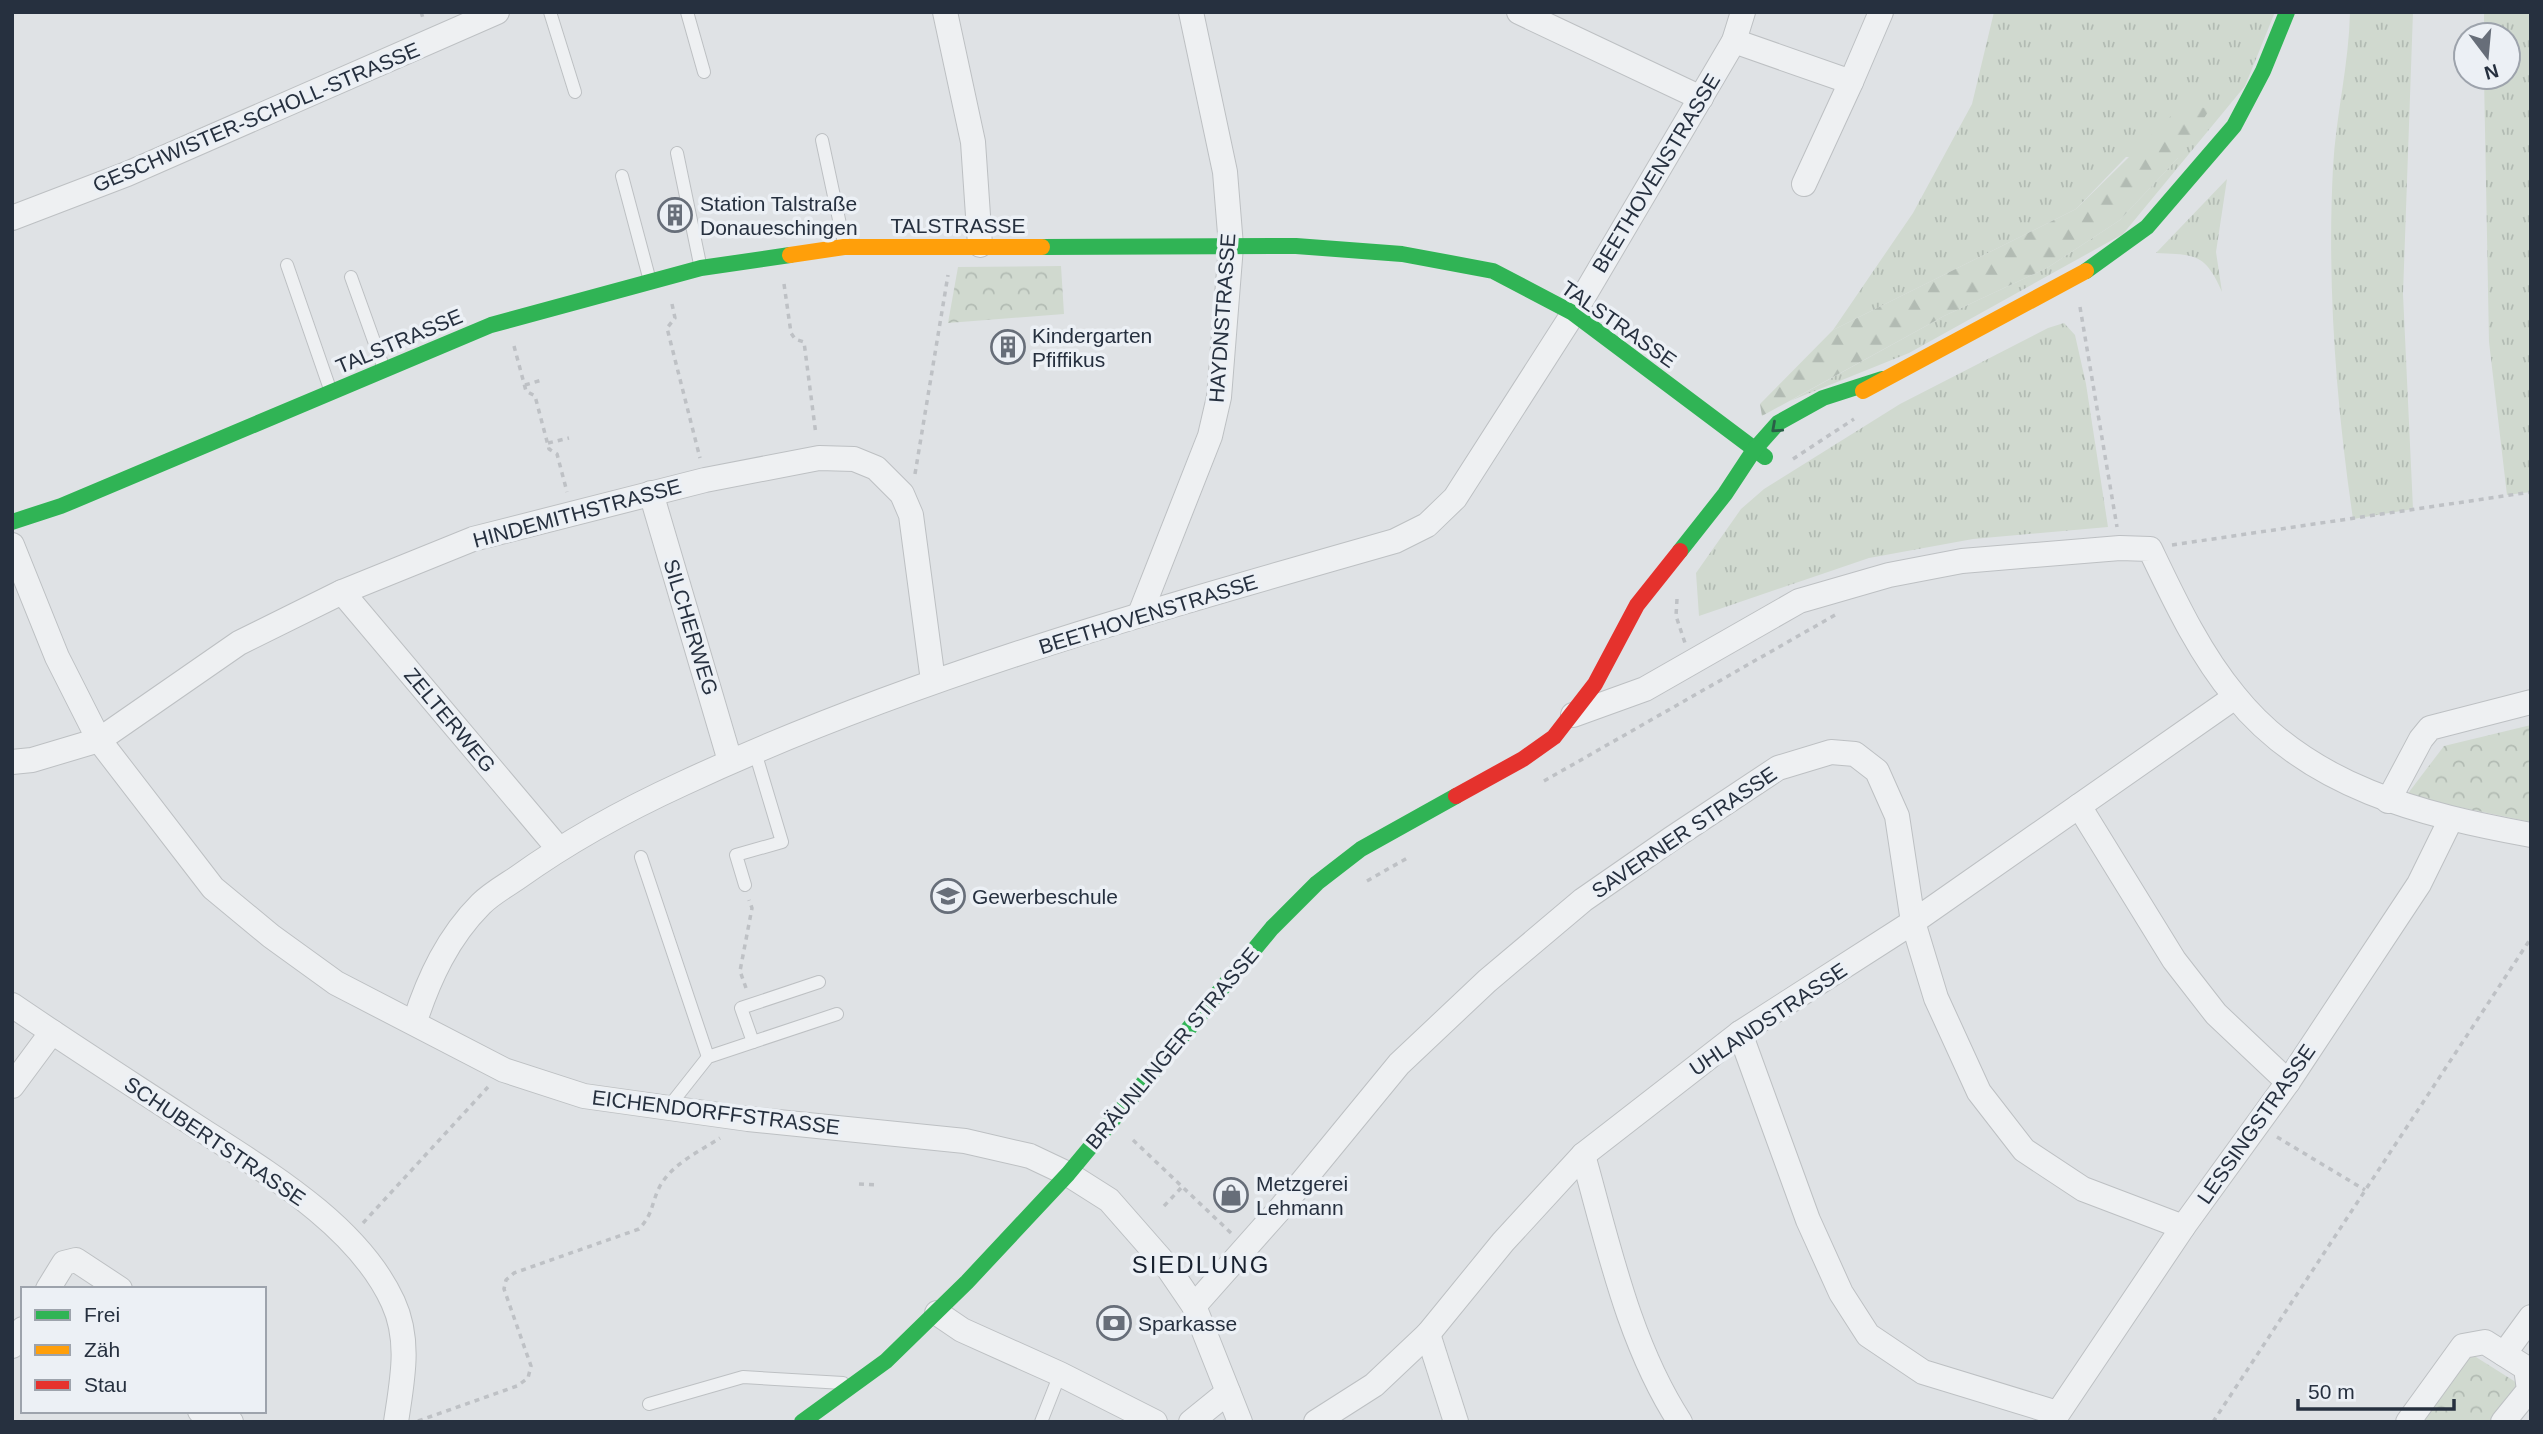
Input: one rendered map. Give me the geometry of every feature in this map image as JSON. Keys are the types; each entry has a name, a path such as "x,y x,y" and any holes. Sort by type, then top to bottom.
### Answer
{"main road":[{"name":"BRÄUNLINGER STRASSE","path":"1826,416 1882,379 2078,277 2147,227 2234,126 2263,71 2287,12"},
{"name":"TALSTRASSE","path":"12,522 61,506 491,325 701,268 780,254 844,247 1296,246 1402,254 1493,271 1573,313 1760,454"},
{"name":"BRÄUNLINGER STRASSE","path":"802,1422 857,1384 937,1313 1068,1174 1272,928 1317,883 1361,849 1523,759 1554,737 1595,684 1637,605 1760,454 1778,423 1822,398 1882,379"},
{"name":"BRÄUNLINGER STRASSE","path":"1760,454 1784,442"}],"street":[{"name":"GESCHWISTER-SCHOLL-STRASSE","path":"12,218 127,174 498,12"},
{"path":"945,12 973,142 980,245"},
{"name":"HAYDNSTRASSE","path":"1140,614 1210,436 1219,397 1231,246 1225,172 1191,12"},
{"path":"1519,12 1701,98"},
{"name":"BEETHOVENSTRASSE","path":"415,1021 427,985 449,944 481,904 558,848 642,802 730,761 933,681 1140,614 1395,541 1427,525 1455,498 1573,313 1734,41 1742,12"},
{"path":"1804,184 1881,12"},
{"path":"1734,41 1851,82"},
{"name":"HINDEMITHSTRASSE","path":"12,762 32,760 99,740 239,643 342,592 473,539 705,480 819,458 854,459 876,468 902,494 911,515 933,681"},
{"name":"SILCHERWEG","path":"651,493 730,761"},
{"name":"EICHENDORFFSTRASSE","path":"12,545 57,657 99,740 213,888 271,936 336,983 415,1021 504,1070 584,1096 667,1110 965,1141 1030,1156 1068,1174 1109,1200 1166,1265 1194,1306 1240,1422"},
{"name":"BRÄUNLINGER STRASSE","path":"1573,715 1645,689 1799,601 1889,575 1962,561 2120,548 2150,549"},
{"path":"2150,549 2180,611 2235,696 2286,746 2324,771 2388,801 2450,821 2531,835"},
{"name":"ZELTERWEG","path":"342,592 558,848"},
{"name":"UHLANDSTRASSE","path":"1317,1422 1374,1385 1429,1334 1503,1242 1583,1155 1740,1033 1913,922 2235,696"},
{"path":"2388,801 2421,739 2430,729 2531,702"},
{"name":"SAVERNER STRASSE","path":"1194,1306 1246,1248 1399,1064 1487,981 1583,900 1778,768 1831,752 1855,754 1877,771 1897,816 1913,922 1936,998 1979,1092 2024,1150 2083,1189 2183,1227"},
{"path":"2079,806 2174,960 2216,1014 2288,1082"},
{"name":"LESSINGSTRASSE","path":"2054,1418 2183,1227 2288,1082 2419,884 2450,821"},
{"name":"SCHUBERTSTRASSE","path":"12,1005 282,1183 348,1239 382,1282 394,1303 404,1338 396,1422"},
{"path":"12,1086 52,1032"},
{"path":"1740,1033 1808,1220 1841,1293 1868,1335 1923,1372 2054,1418"},
{"path":"1583,1155 1634,1323 1667,1401 1681,1422"},
{"path":"49,1287 64,1263 76,1261 117,1287"},
{"path":"937,1313 962,1330 1060,1374 1155,1422"},
{"path":"2504,1354 2531,1317"},
{"path":"1429,1334 1456,1422"},
{"path":"2408,1422 2463,1346 2485,1342 2526,1368 2529,1391 2503,1422"},
{"path":"1191,1422 1228,1392"},
{"path":"206,1413 231,1422"}],"lane":[{"path":"550,12 575,92"},
{"path":"687,12 704,72"},
{"path":"822,140 844,247"},
{"path":"677,153 701,268"},
{"path":"622,176 650,281"},
{"path":"287,265 332,392"},
{"path":"351,277 384,370"},
{"path":"745,885 736,855 782,842 755,752"},
{"path":"641,857 708,1057"},
{"path":"752,1042 741,1008 819,982"},
{"path":"667,1110 708,1057 837,1014"},
{"path":"1041,1422 1060,1374"},
{"path":"649,1404 743,1377 857,1384"}],"path":[{"path":"902,494 914,482 952,245"},
{"path":"780,254 789,323 795,339 804,342 819,458"},
{"path":"2078,301 2120,548"},
{"path":"667,328 705,480"},
{"path":"516,356 526,391 535,396 549,449 557,454 562,474"},
{"path":"525,385 542,380"},
{"path":"548,443 569,438"},
{"path":"1785,465 1814,443"},
{"path":"2150,549 2531,492"},
{"path":"1677,590 1676,616 1693,662 1707,689"},
{"path":"1540,783 1840,611"},
{"path":"1356,888 1411,855"},
{"path":"740,971 752,908"},
{"path":"2213,1422 2531,938"},
{"path":"348,1239 504,1070"},
{"path":"415,1422 517,1386 528,1378 531,1366 504,1289 506,1280 514,1273 639,1229 652,1215 659,1187 672,1170 748,1119"},
{"path":"2256,1124 2365,1190"},
{"path":"1124,1130 1246,1248"},
{"path":"859,1184 877,1185"},
{"path":"1164,1206 1181,1188"}],"green space":[{"path":"1994,12 2275,12 2245,86 2123,234 1909,353 1790,401 1944,316 2047,268 2120,220 2178,158 2126,157 2076,209 1833,330 1913,213 1972,104"},
{"path":"2350,12 2413,12 2403,294 2413,509 2353,519 2334,343 2331,255 2333,167"},
{"path":"2484,12 2531,12 2531,492 2507,495 2489,342 2484,91 2522,91 2522,21 2484,21"},
{"path":"2183,104 2210,109 2178,158 2120,220 2047,268 1944,316 1762,416 1760,404 1833,330 2076,209"},
{"path":"2227,179 2216,252 2222,292 2210,270 2198,259 2181,254 2156,253"},
{"path":"1061,266 1064,314 948,323 958,267"},
{"path":"2064,323 2075,335 2086,384 2108,527 1973,539 1869,558 1699,616 1696,573 1741,509 1764,489 1900,404 2048,328"},
{"path":"2531,725 2531,822 2406,796 2444,746"},
{"path":"2468,1352 2522,1386 2493,1422 2417,1422"}],"traffic: fast":[{"path":"2086,271 2147,227 2234,126 2263,71 2287,12"},
{"path":"1042,247 1296,246 1402,254 1493,271 1573,313 1765,457"},
{"path":"12,522 61,506 491,325 701,268 790,255"},
{"path":"1680,551 1725,494 1754,450 1778,423 1823,398 1882,379"},
{"path":"802,1422 886,1361 967,1282 1068,1174 1272,928 1317,883 1361,849 1456,796"}],"traffic: slow":[{"path":"790,255 844,247 1042,247"},
{"path":"1863,391 2086,271"}],"traffic: jam":[{"path":"1456,796 1523,759 1554,737 1595,684 1637,605 1680,551"}],"place":[{"name":"Station Talstraße Donaueschingen","path":"675,215"},
{"name":"Kindergarten Pfiffikus","path":"1008,347"},
{"name":"Gewerbeschule","path":"948,896"},
{"name":"Metzgerei Lehmann","path":"1231,1195"},
{"name":"Sparkasse","path":"1114,1323"}],"district":[{"name":"SIEDLUNG","path":"1201,1264"}]}
